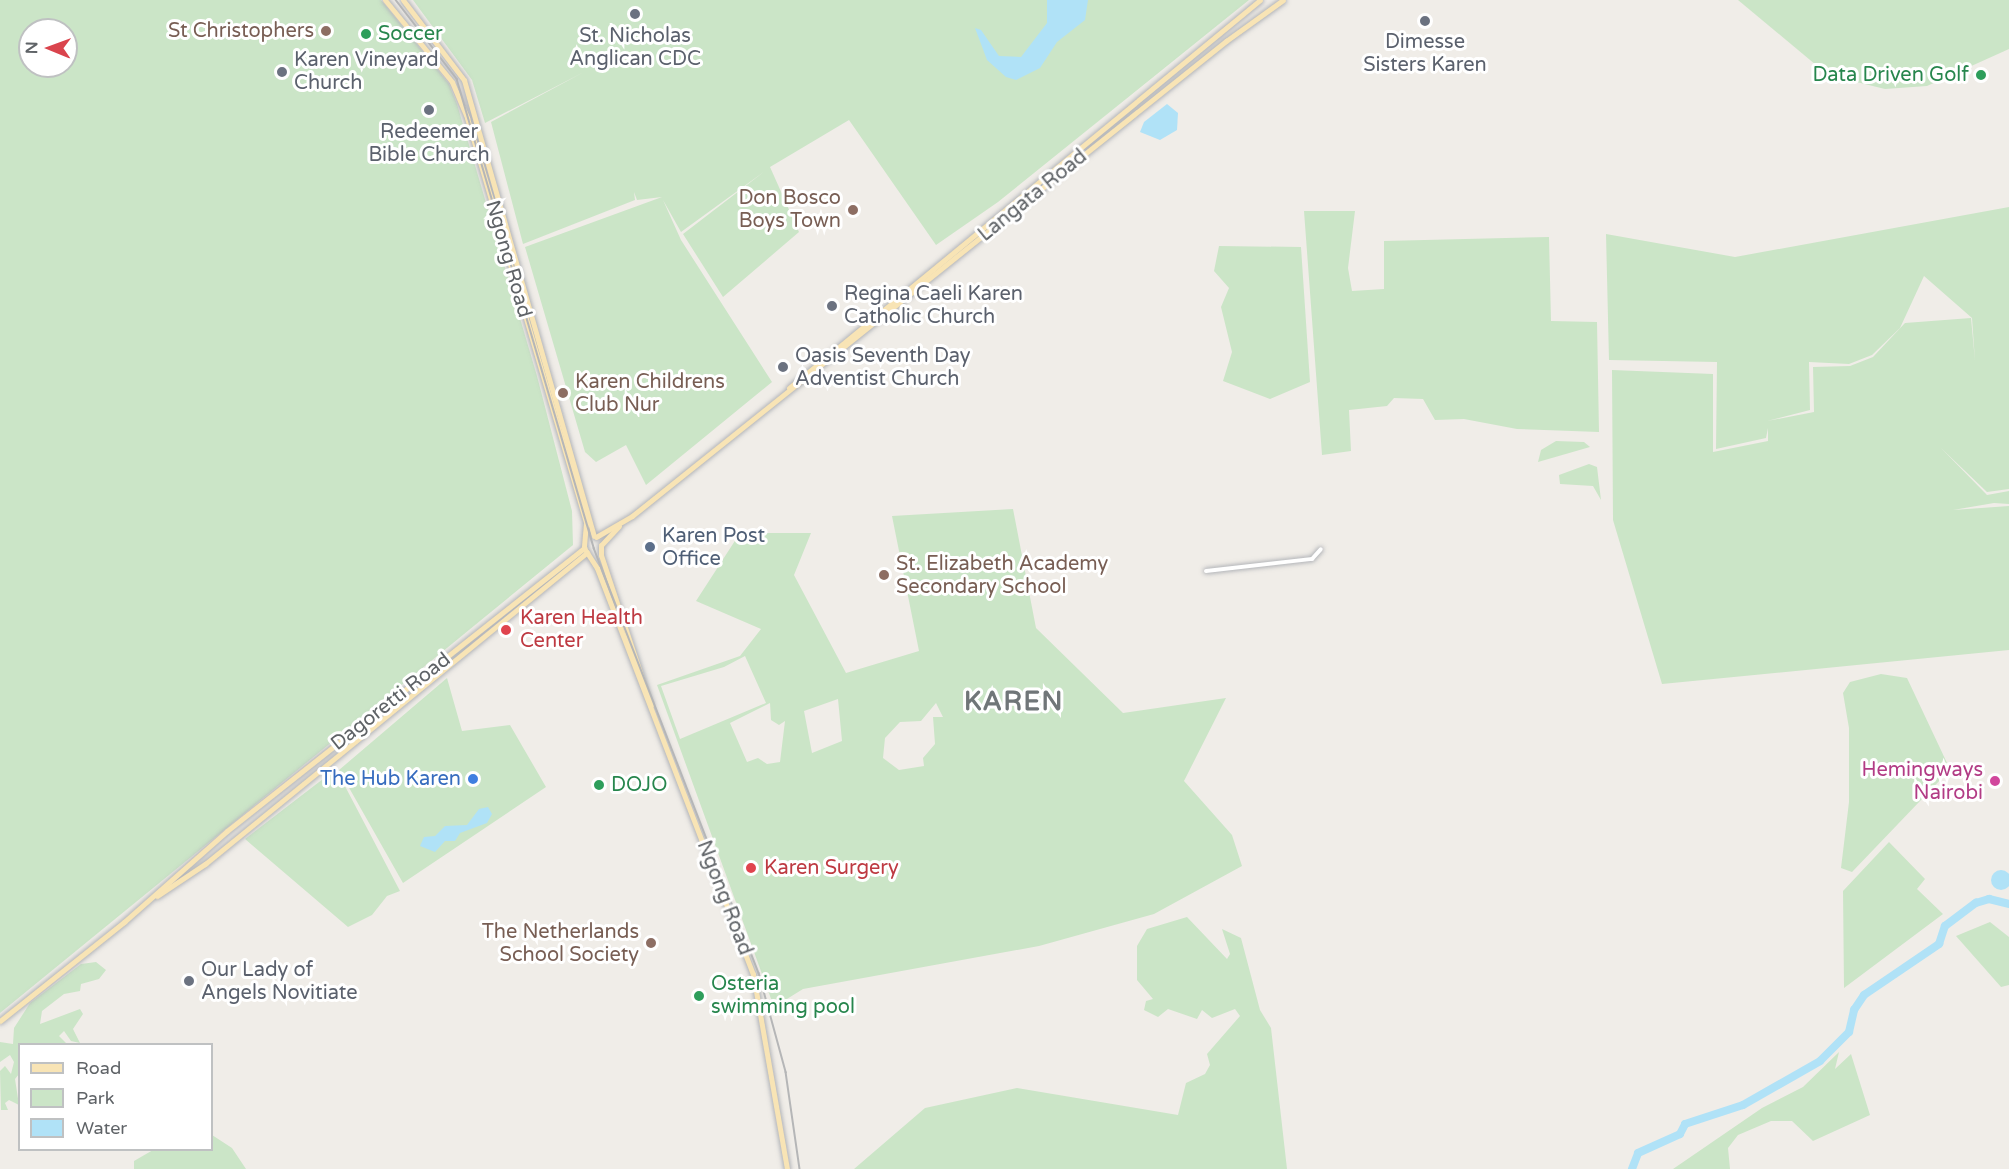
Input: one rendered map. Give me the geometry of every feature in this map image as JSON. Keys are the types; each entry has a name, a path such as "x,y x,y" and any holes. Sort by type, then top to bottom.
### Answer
{"main road":[{"name":"Ngong Road","path":"385,0 452,82 467,118 586,523 586,539"},
{"name":"Ngong Road","path":"403,0 464,80 595,537 651,705 753,974 787,1169"},
{"path":"394,12 403,10 403,0"},
{"name":"Langata Road","path":"619,526 677,481 1260,0"},
{"name":"Langata Road","path":"783,393 1283,0"},
{"path":"415,36 415,24 424,25"},
{"path":"1145,93 1152,102"},
{"path":"619,526 600,547 587,551 586,539 619,526"},
{"name":"Ngong Road","path":"587,551 632,651"},
{"name":"Dagoretti Road","path":"0,1021 146,903 202,851 587,551"},
{"name":"Dagoretti Road","path":"146,903 209,860 587,551"},
{"path":"202,851 201,858 209,860"}],"street":[{"path":"1206,571 1312,559 1321,549"}],"green space":[{"path":"0,0 381,0 449,84 457,104 537,376 572,511 573,545 0,1013"},
{"path":"413,0 1249,0 998,202 936,245 849,120 770,167 799,232 723,297 683,234 765,171 681,232 663,200 681,240 772,382 646,485 626,445 596,462 585,452 525,247 662,197 637,200 634,192 635,200 523,244 491,122 584,72 485,123 472,80"},
{"path":"1738,0 2009,0 2009,49 1927,86 1885,89 1828,75"},
{"path":"2009,207 2009,489 1987,492 1941,448 1987,495 2009,491 2009,504 1994,503 1953,510 2009,506 2009,650 1662,684 1613,520 1612,370 1713,374 1713,452 1768,441 1768,428 1766,438 1716,449 1717,362 1609,360 1606,234 1735,257","holes":["1924,276 1972,318 1975,361 1971,318 1905,323 1873,357 1850,366 1813,367 1814,412 1767,421 1810,410 1809,362 1849,364 1872,355 1900,328"]},
{"path":"1304,211 1355,211 1348,268 1352,291 1384,289 1384,241 1549,237 1551,321 1597,322 1599,432 1517,429 1464,419 1435,420 1423,399 1394,398 1387,406 1349,410 1351,451 1322,455"},
{"path":"1219,246 1301,247 1310,382 1270,399 1223,381 1232,352 1221,307 1229,288 1214,271"},
{"path":"1556,441 1584,442 1590,447 1538,462 1541,450"},
{"path":"1589,464 1597,467 1601,500 1593,486 1560,484 1559,475"},
{"path":"1013,509 1036,628 1123,713 1226,698 1184,781 1232,835 1242,866 1154,914 1039,946 803,989 774,1007 657,685 740,656 761,629 696,601 740,533 811,533 794,575 846,673 919,651 892,516","holes":["745,656 766,703 680,739 661,686 724,667","838,699 842,741 812,753 804,711","770,703 771,720 779,725 785,721 780,762 767,764 758,758 747,762 730,723","936,703 943,717 933,717 935,744 923,758 924,766 899,770 883,758 885,738 900,722 921,721"]},
{"path":"1881,674 1907,678 1948,765 1943,777 1852,872 1841,868 1849,802 1849,728 1843,693 1850,682"},
{"path":"447,678 462,731 510,725 546,787 403,883 339,770"},
{"path":"336,769 400,891 387,896 372,915 348,927 245,839"},
{"path":"1889,842 1925,879 1917,889 1943,914 1844,988 1843,891"},
{"path":"1187,917 1227,959 1230,954 1222,929 1241,938 1260,1010 1271,1028 1287,1169 854,1169 925,1108 1017,1088 1178,1115 1186,1083 1205,1074 1210,1065 1207,1054 1240,1016 1235,1009 1212,1018 1202,1010 1197,1019 1168,1009 1158,1017 1144,1010 1146,1001 1153,999 1137,980 1137,946 1147,929"},
{"path":"1990,922 2009,937 2009,985 2001,987 1956,936"},
{"path":"96,962 106,970 99,979 81,984 80,991 64,994 42,1011 40,1024 80,1009 83,1014 73,1029 80,1043 71,1041 64,1031 59,1036 66,1043 18,1043 18,1075 15,1079 18,1104 9,1100 5,1103 8,1110 1,1110 0,1071 5,1066 11,1074 14,1062 10,1055 0,1062 0,1042 13,1044 14,1028 30,1003 81,964"},
{"path":"1839,1052 1835,1069 1851,1054 1870,1115 1813,1141 1792,1121 1771,1121 1738,1135 1728,1148 1730,1169 1673,1169 1762,1108 1803,1087"},
{"path":"213,1136 232,1148 246,1169 134,1169 134,1161 151,1151 213,1151"}],"water":[{"path":"1047,0 1088,0 1085,20 1057,42 1040,68 1016,80 1006,77 987,60 975,28 981,30 999,56 1021,57 1047,23"},
{"path":"1167,104 1178,113 1177,130 1160,140 1140,132 1144,122"},
{"path":"488,807 492,814 487,823 460,833 455,841 445,841 435,852 420,846 424,837 435,836 445,826 467,825 479,809"},
{"path":"1997,870 2005,870 2008,873 2010,885 2005,890 1997,890 1991,884 1991,876"}],"waterway":[{"path":"1632,1169 1638,1153 1680,1134 1685,1124 1743,1105 1820,1061 1849,1032 1854,1010 1864,995 1939,944 1945,926 1976,903 1989,899 2009,904"}],"tram line":[{"path":"396,0 457,79 594,548 759,973 786,1072 800,1169"}],"place":[{"name":"St. Nicholas Anglican CDC","path":"635,14"},
{"name":"Dimesse Sisters Karen","path":"1425,21"},
{"name":"St Christophers","path":"326,31"},
{"name":"Soccer","path":"366,34"},
{"name":"Karen Vineyard Church","path":"282,72"},
{"name":"Data Driven Golf","path":"1981,75"},
{"name":"Redeemer Bible Church","path":"429,110"},
{"name":"Don Bosco Boys Town","path":"853,210"},
{"name":"Regina Caeli Karen Catholic Church","path":"832,306"},
{"name":"Oasis Seventh Day Adventist Church","path":"783,367"},
{"name":"Karen Childrens Club Nur","path":"563,393"},
{"name":"Karen Post Office","path":"650,547"},
{"name":"St. Elizabeth Academy Secondary School","path":"884,575"},
{"name":"Karen Health Center","path":"506,630"},
{"name":"The Hub Karen","path":"473,779"},
{"name":"Hemingways Nairobi","path":"1995,781"},
{"name":"DOJO","path":"599,785"},
{"name":"Karen Surgery","path":"751,868"},
{"name":"The Netherlands School Society","path":"651,943"},
{"name":"Our Lady of Angels Novitiate","path":"189,981"},
{"name":"Osteria swimming pool","path":"699,996"}],"district":[{"name":"KAREN","path":"1014,702"}]}
